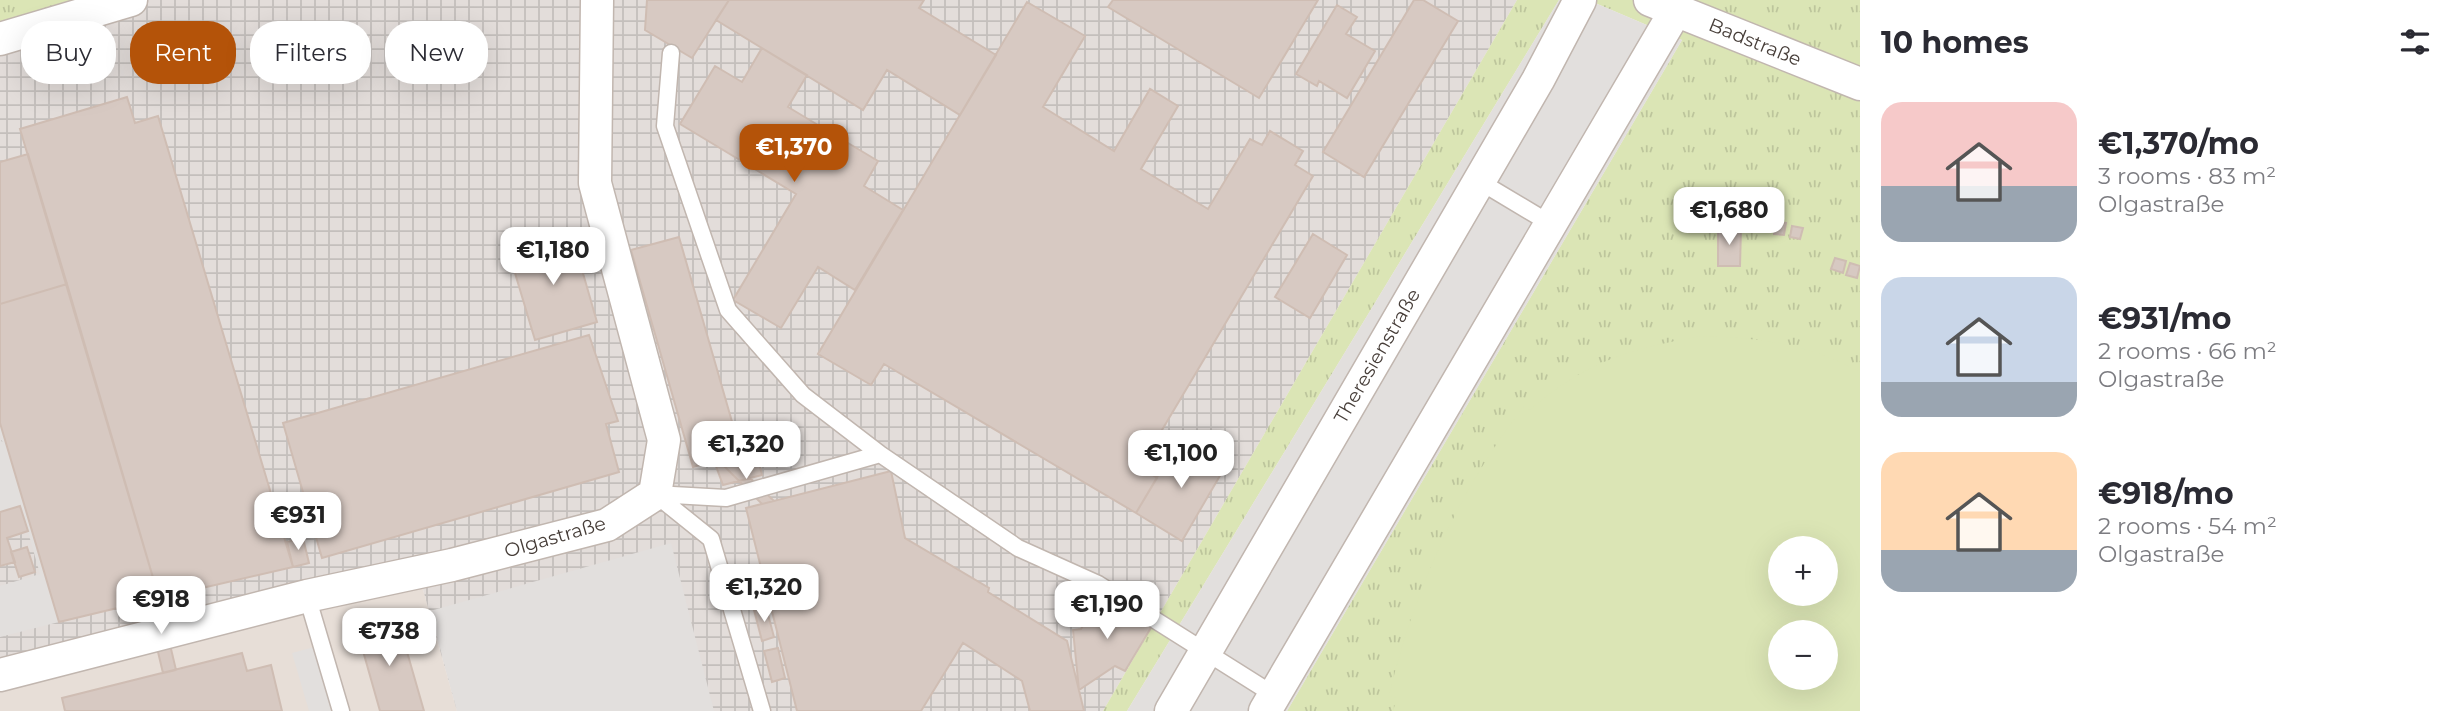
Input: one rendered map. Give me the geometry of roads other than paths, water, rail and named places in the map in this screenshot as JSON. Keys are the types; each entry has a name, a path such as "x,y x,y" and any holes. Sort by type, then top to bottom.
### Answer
{"street":[{"path":"0,39 131,0"},
{"path":"597,0 595,183 664,440 655,494"},
{"name":"Theresienstraße","path":"1171,711 1479,181 1580,0"},
{"path":"1270,703 1551,223 1663,5"},
{"name":"Badstraße","path":"1663,5 1860,84"},
{"name":"Olgastraße","path":"0,675 307,596 453,565 607,525 655,494"}],"lane":[{"path":"671,53 665,126 727,310 803,395 880,454 1018,548 1098,584 1206,650 1270,703"},
{"path":"1479,181 1551,223"},
{"path":"655,494 726,498 880,454"},
{"path":"655,494 711,539 762,711"},
{"path":"307,596 341,711"}]}
